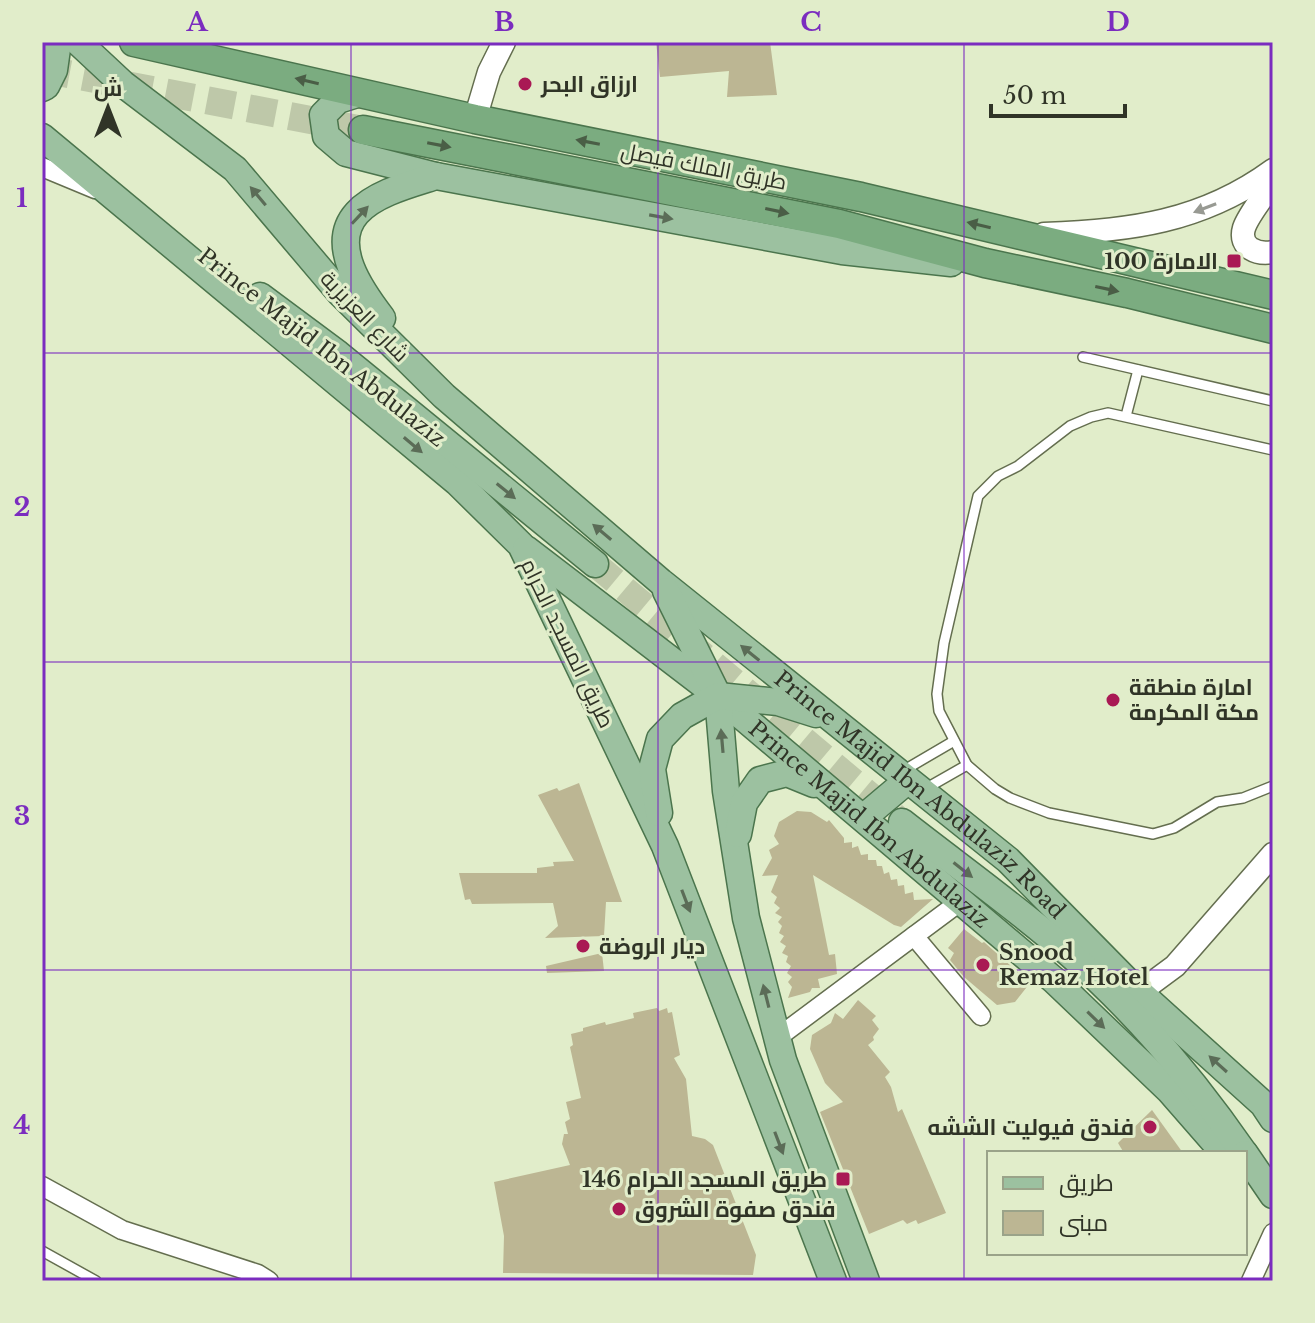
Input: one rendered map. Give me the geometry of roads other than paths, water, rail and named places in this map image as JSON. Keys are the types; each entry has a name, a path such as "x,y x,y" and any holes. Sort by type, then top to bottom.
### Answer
{"highway":[{"name":"طريق الملك فيصل","path":"134,42 475,119 861,197 1273,295"},
{"name":"طريق الملك فيصل","path":"363,130 839,224 1273,329"}],"main road":[{"path":"42,88 54,70 58,42"},
{"name":"شارع العزيزية","path":"78,42 123,84 235,169 340,293 444,396 661,582"},
{"path":"360,93 338,100 323,115 326,136 346,153 436,176 842,251 1031,272"},
{"name":"طريق المسجد الحرام","path":"43,137 457,482 521,545 665,846 833,1281"},
{"name":"Prince Majid Ibn Abdulaziz","path":"43,137 338,354 595,564"},
{"path":"436,176 389,192 357,213 346,233 348,262 365,296 444,396"},
{"name":"Prince Majid Ibn Abdulaziz","path":"521,545 718,696 1055,981 1169,1090 1222,1151"},
{"path":"661,582 718,696 726,791 746,918 783,1060 866,1281"},
{"name":"Prince Majid Ibn Abdulaziz Road","path":"661,582 1008,860 1133,987 1263,1104 1273,1119"},
{"path":"665,846 652,769 660,739 682,716 718,696 778,702 831,718"},
{"path":"735,850 744,803 760,780 787,773 831,791"},
{"path":"863,818 910,781"},
{"name":"Prince Majid Ibn Abdulaziz","path":"902,822 1071,955 1124,1006 1212,1106 1243,1151"},
{"name":"Prince Majid Ibn Abdulaziz","path":"1247,1157 1273,1195"},
{"path":"1247,1179 1273,1209"}],"street":[{"path":"475,119 489,72 504,42"},
{"path":"42,167 116,197"},
{"path":"1021,235 1108,232 1158,223 1205,209 1249,188 1273,170"},
{"path":"1273,182 1244,228 1243,240 1250,249 1261,253 1273,252"},
{"path":"1133,987 1152,983 1175,966 1273,854"},
{"path":"777,1038 961,901"},
{"path":"914,936 981,1016"},
{"path":"1166,1018 1167,985 1175,966"},
{"path":"42,1186 122,1230 258,1274 269,1281"},
{"path":"1251,1281 1273,1233"},
{"path":"820,1281 822,1252"}],"lane":[{"path":"1083,357 1273,401"},
{"path":"1126,416 1138,370"},
{"path":"1273,450 1108,413 1070,426 1018,466 998,476 978,496 939,673 939,711 967,765 995,789 1030,807 1153,834 1165,832 1217,802 1243,798 1273,786"},
{"path":"910,781 954,741"},
{"path":"910,781 967,765"},
{"path":"42,1251 96,1281"}],"tunnel":[{"path":"42,69 363,130"},
{"path":"595,564 902,822"}],"place":[{"name":"ارزاق البحر","path":"525,84"},
{"name":"الامارة 100","path":"1234,261"},
{"name":"امارة منطقة مكة المكرمة","path":"1113,700"},
{"name":"ديار الروضة","path":"583,946"},
{"name":"Snood Remaz Hotel","path":"983,965"},
{"name":"فندق فيوليت الششه","path":"1150,1127"},
{"name":"طريق المسجد الحرام 146","path":"843,1179"},
{"name":"فندق صفوة الشروق","path":"619,1209"}]}
